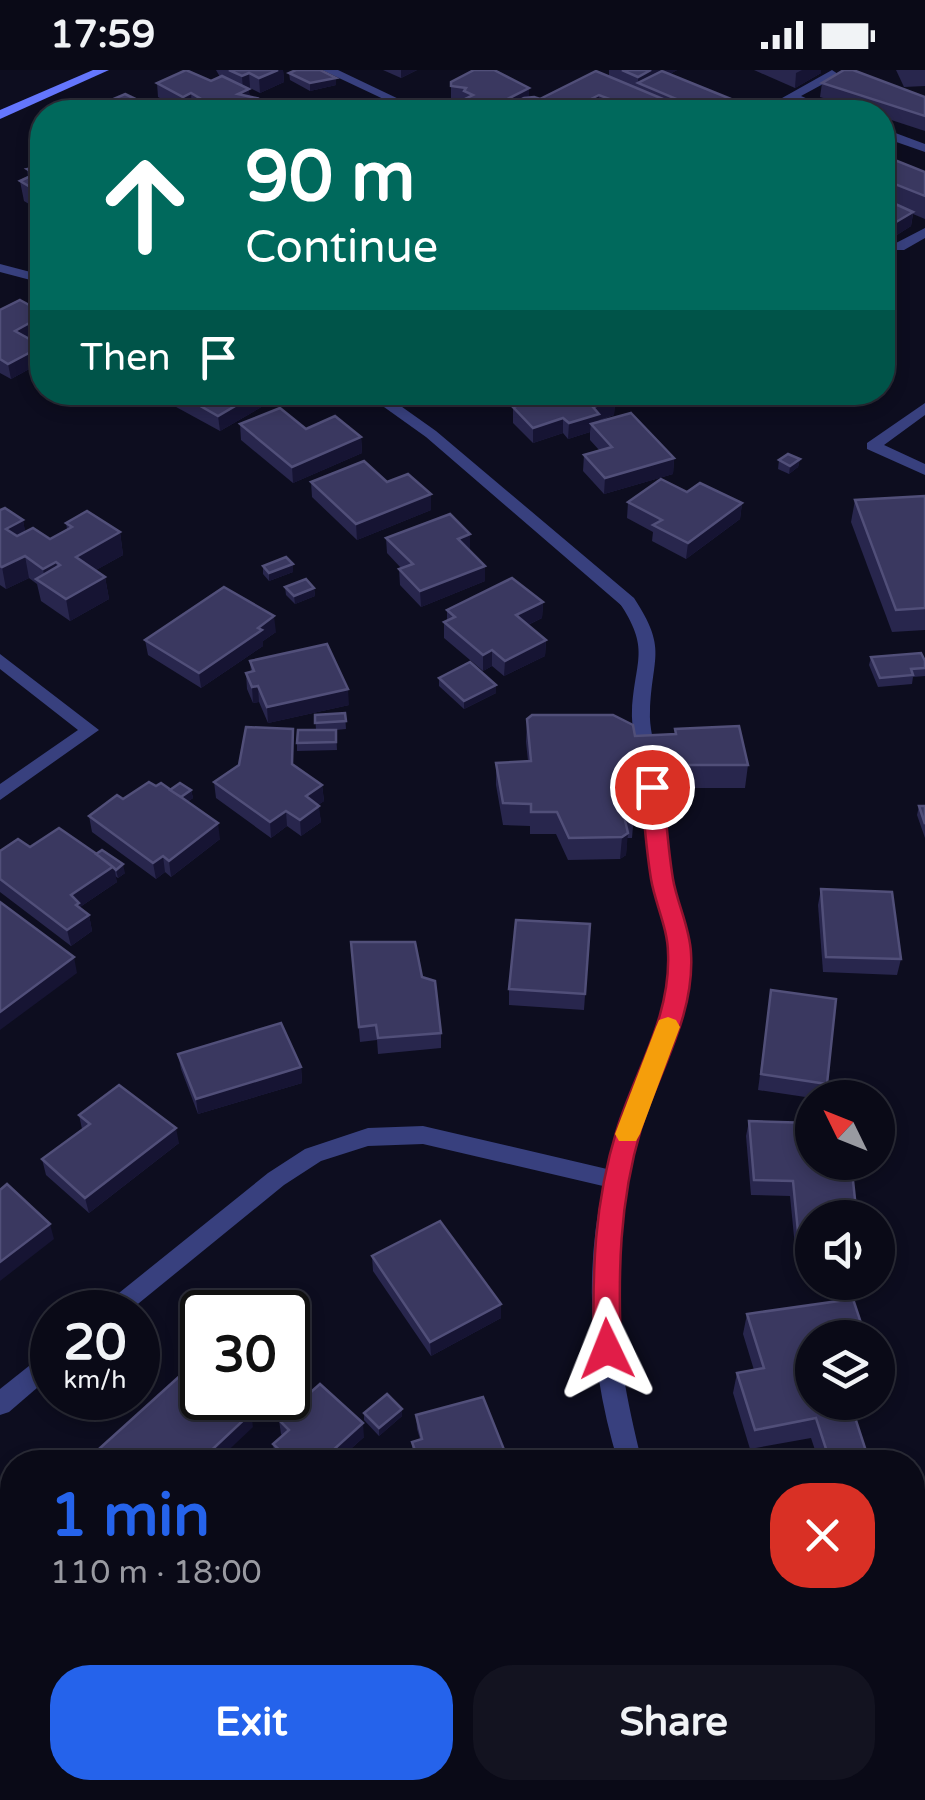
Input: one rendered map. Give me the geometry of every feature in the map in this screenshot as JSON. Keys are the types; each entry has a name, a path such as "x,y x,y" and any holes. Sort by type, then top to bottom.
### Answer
{"main road":[{"path":"34,100 103,70"},
{"path":"0,115 30,102"}],"street":[{"path":"328,70 394,100"},
{"path":"785,100 832,74"},
{"path":"791,97 799,100"},
{"path":"895,137 925,148"},
{"path":"895,247 925,232"},
{"path":"0,268 30,276"},
{"path":"389,405 430,434 628,602 648,632 650,651 640,714 648,758"},
{"path":"925,408 873,446 925,470"},
{"path":"0,660 90,730 0,793"},
{"path":"628,1450 607,1349 604,1258 615,1180 630,1125 660,1053 674,1006 680,952 664,888 652,787"},
{"path":"139,1290 276,1179 313,1155 368,1138 424,1135 615,1180"},
{"path":"0,1404 30,1379"}],"building":[{"path":"186,70 211,81 222,76 249,89 238,94 256,98 203,100 191,93 183,97 157,83"},
{"path":"229,70 278,70 259,78"},
{"path":"320,70 336,78 310,83 289,73"},
{"path":"474,70 494,70 529,88 506,100 463,100 473,95 464,91 466,88 451,86 451,82"},
{"path":"622,70 651,70 638,77"},
{"path":"844,70 853,70 925,97 925,116 895,106 895,100 875,100 822,83"},
{"path":"596,71 665,100 612,100 599,95 589,100 538,100"},
{"path":"662,71 733,100 678,100 638,83"},
{"path":"125,94 138,100 111,100"},
{"path":"895,160 925,172 925,196 895,184"},
{"path":"895,204 913,212 895,223"},
{"path":"20,300 30,305 30,323 15,331 30,339 30,352 8,364 0,359 0,310"},
{"path":"199,405 237,405 218,416"},
{"path":"599,405 593,407 599,414 569,423 563,418 533,428 513,407"},
{"path":"280,408 306,429 335,416 361,437 292,467 240,424"},
{"path":"631,413 674,458 605,478 584,455 612,447 591,424"},
{"path":"788,454 800,459 790,466 779,460"},
{"path":"364,461 387,482 408,474 431,494 356,524 311,482"},
{"path":"661,479 687,492 700,483 742,503 688,543 653,525 662,520 628,502"},
{"path":"925,496 925,608 896,610 855,500"},
{"path":"5,508 23,520 6,529 17,536 33,528 50,539 72,527 66,523 87,511 120,532 76,557 105,577 66,599 36,579 60,565 56,562 43,569 25,556 0,566 0,510"},
{"path":"450,514 470,534 458,539 485,566 420,591 399,569 413,564 386,538"},
{"path":"286,557 293,564 269,573 263,566"},
{"path":"512,578 543,602 516,615 546,640 505,661 492,650 483,655 444,622 455,617 447,610"},
{"path":"306,579 314,588 294,596 285,587"},
{"path":"224,587 274,616 258,628 262,630 199,673 145,640"},
{"path":"327,644 348,689 267,707 258,686 252,687 246,673 254,671 250,661"},
{"path":"921,653 925,668 911,669 913,675 880,678 871,657"},
{"path":"470,662 496,685 464,701 439,678"},
{"path":"345,713 346,721 315,723 315,715"},
{"path":"532,715 613,715 633,725 635,736 676,734 675,729 739,726 748,765 635,765 628,779 634,815 624,816 628,833 622,837 569,838 557,812 531,812 531,804 503,803 496,763 531,761 527,719"},
{"path":"246,727 293,729 292,764 322,785 306,796 319,806 300,820 286,811 270,822 214,782 239,765"},
{"path":"298,730 336,730 336,742 297,743"},
{"path":"149,782 156,786 161,783 218,823 169,861 163,856 153,863 89,816 117,795 123,799"},
{"path":"180,783 191,790 181,797 170,790"},
{"path":"59,828 114,866 71,895 89,915 67,930 0,879 0,851 18,839 30,847"},
{"path":"102,850 123,864 116,870 96,854"},
{"path":"821,889 892,892 901,959 826,957"},
{"path":"0,902 74,957 0,1012"},
{"path":"516,920 590,924 585,994 509,989"},
{"path":"351,942 415,942 422,977 435,981 441,1033 378,1038 376,1025 359,1027"},
{"path":"771,990 836,999 827,1080 761,1074"},
{"path":"281,1023 301,1067 196,1099 178,1054"},
{"path":"119,1085 176,1128 85,1198 42,1159 90,1124 79,1115"},
{"path":"749,1121 795,1122 795,1180 853,1180 855,1200 795,1201 793,1181 754,1180"},
{"path":"7,1184 50,1224 0,1262 0,1190"},
{"path":"440,1221 501,1304 430,1342 372,1256"},
{"path":"853,1300 860,1320 795,1320 795,1420 806,1420 755,1430 737,1373 764,1368 747,1314"},
{"path":"180,1376 180,1420 244,1420 212,1450 98,1450 131,1420 160,1420 160,1394"},
{"path":"320,1384 363,1423 333,1450 279,1450 273,1444 289,1430 279,1420 310,1420 310,1393"},
{"path":"387,1394 402,1409 379,1428 364,1413"},
{"path":"483,1397 504,1450 415,1450 412,1442 422,1439 416,1415"},
{"path":"817,1420 856,1420 866,1450 826,1450"}],"slow traffic":[{"path":"628,1134 668,1027"}],"route":[{"path":"607,1349 604,1258 615,1180 630,1125 660,1053 674,1006 680,952 662,880 652,787"}]}
